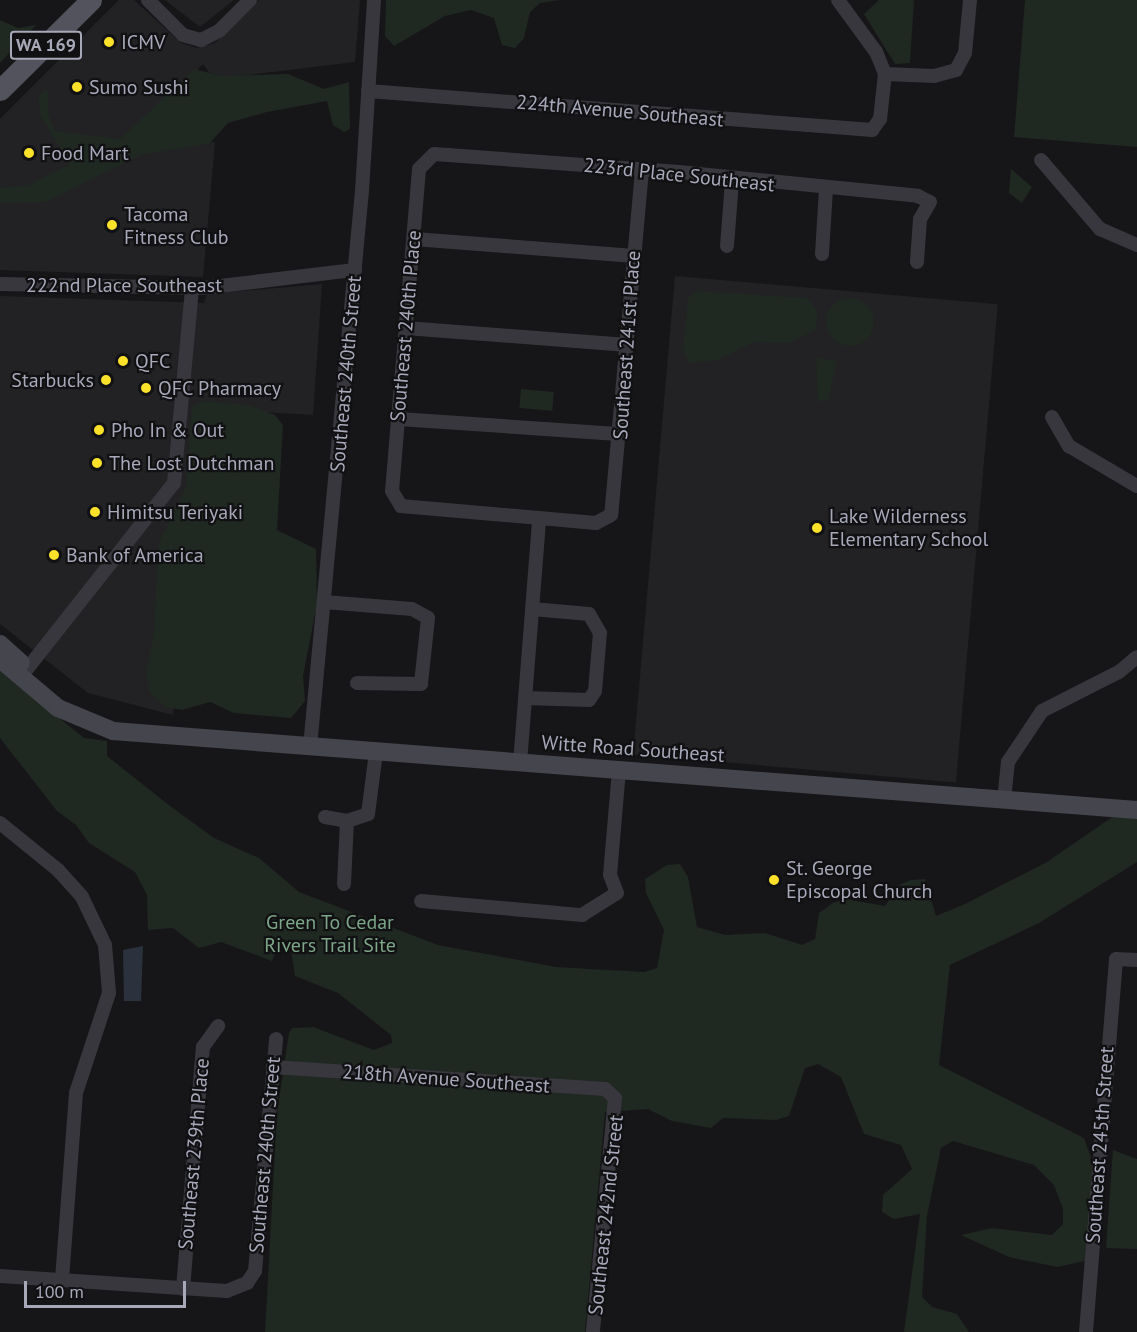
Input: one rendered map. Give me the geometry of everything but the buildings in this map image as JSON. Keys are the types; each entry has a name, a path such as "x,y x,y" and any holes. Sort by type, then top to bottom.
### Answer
{"main road":[{"name":"WA 169","path":"0,90 91,0"}],"street":[{"path":"148,0 183,34 201,40 219,31 250,0"},
{"name":"Southeast 240th Street","path":"310,747 355,270 374,0"},
{"path":"838,0 876,52 885,74 934,76 956,70 965,53 970,0"},
{"name":"224th Avenue Southeast","path":"368,91 872,130 880,119 885,74"},
{"name":"223rd Place Southeast","path":"427,157 439,153 642,170 732,181 907,193 930,202 920,219 917,262"},
{"name":"Southeast 240th Place","path":"427,157 419,169 393,497 406,509 539,519"},
{"path":"1041,160 1100,229 1137,245"},
{"name":"Southeast 241st Place","path":"539,519 596,523 607,518 614,510 642,170"},
{"path":"727,246 732,181"},
{"path":"822,254 826,189"},
{"path":"414,239 634,256"},
{"name":"222nd Place Southeast","path":"0,284 192,288 355,270"},
{"path":"0,652 27,669 174,483 192,288"},
{"path":"406,328 627,345"},
{"path":"1052,417 1069,446 1137,486"},
{"path":"399,419 621,434"},
{"path":"520,763 539,519"},
{"path":"324,602 412,609 428,618 421,684 357,683"},
{"path":"525,698 589,700 595,691 600,633 595,619 579,612 532,609"},
{"name":"Witte Road Southeast","path":"0,644 27,669 64,697 125,730"},
{"path":"1004,800 1013,749 1042,711 1119,672 1137,657"},
{"name":"Witte Road Southeast","path":"0,659 63,711 98,727 310,747 1137,810"},
{"path":"325,818 347,821 368,814 376,752"},
{"path":"420,902 582,915 617,893 610,875 619,770"},
{"path":"344,884 347,821"},
{"path":"0,822 76,890 96,918 105,945 109,993 76,1093 62,1280"},
{"name":"Southeast 245th Street","path":"1086,1332 1116,958 1137,960"},
{"name":"Southeast 239th Place","path":"183,1288 203,1047 218,1026"},
{"name":"Southeast 240th Street","path":"183,1288 240,1289 255,1270 276,1039"},
{"name":"218th Avenue Southeast","path":"273,1067 604,1089 615,1098"},
{"name":"Southeast 242nd Street","path":"593,1332 615,1098"},
{"path":"0,1276 183,1288"}],"shaded area":[{"path":"119,0 134,0 181,43 197,48 215,43 259,0 360,0 355,62 214,79 203,64 125,143 79,163 178,141 215,142 203,277 0,270 0,119"},
{"path":"165,0 234,0 200,27"},
{"name":"Lake Wilderness Elementary School","path":"675,276 998,304 956,782 633,754"},
{"path":"322,284 313,415 196,408 173,715 88,693 0,624 0,296 204,303 207,294"}],"green space":[{"path":"386,0 560,0 540,3 530,12 524,38 515,48 502,45 494,18 471,10 445,16 394,46 385,36"},
{"path":"879,0 914,0 910,63 895,64 864,14"},
{"path":"1025,0 1137,0 1137,147 1014,137"},
{"path":"0,20 18,28 36,25 0,63"},
{"path":"194,69 221,76 288,74 324,89 349,82 350,129 344,132 333,125 327,101 267,112 228,123 209,144 140,155 46,202 0,203 0,188 29,185 69,164 41,116 38,99 43,90 49,91 48,114 55,131 120,139"},
{"path":"1011,169 1032,187 1022,203 1009,193"},
{"path":"696,291 807,298 818,312 816,330 789,343 754,342 718,360 689,363 683,350 688,299"},
{"path":"850,298 867,305 874,322 867,339 850,346 833,339 826,322 833,305"},
{"path":"816,357 837,361 828,401 818,401"},
{"path":"521,389 554,392 552,411 519,408"},
{"path":"205,401 249,405 275,415 283,425 277,530 316,549 317,604 303,676 305,701 291,718 234,713 210,702 182,710 165,707 150,693 146,673 154,633 158,544 186,487 192,406"},
{"name":"Green To Cedar Rivers Trail Site","path":"0,670 84,738 107,741 107,756 170,806 214,838 259,858 299,892 438,945 556,967 644,972 657,968 664,930 646,893 645,879 667,865 680,864 688,877 697,927 725,935 765,933 802,945 815,939 819,913 833,903 845,899 885,906 899,885 911,880 925,879 936,916 965,904 1047,862 1137,800 1137,862 1039,923 950,965 939,1065 1084,1138 1093,1164 1085,1261 1057,1267 1009,1257 961,1235 992,1228 1052,1235 1063,1224 1063,1209 1054,1185 1034,1165 953,1141 941,1148 927,1216 922,1297 932,1307 957,1314 969,1332 904,1332 920,1214 894,1219 882,1212 883,1195 912,1169 901,1145 864,1134 841,1077 818,1064 805,1068 789,1116 776,1120 723,1118 711,1128 672,1121 648,1109 605,1112 585,1332 265,1332 277,1113 289,1033 292,1028 313,1027 374,1050 392,1043 391,1035 338,993 295,976 290,943 281,938 272,961 221,942 199,948 173,928 148,930 147,895 135,872 89,843 76,825 57,811 0,738"},
{"path":"1113,1150 1137,1159 1137,1249 1106,1248"}],"water":[{"path":"143,946 141,1001 124,1001 123,950"}],"place":[{"name":"ICMV","path":"109,42"},
{"name":"Sumo Sushi","path":"77,87"},
{"name":"Food Mart","path":"29,153"},
{"name":"Tacoma Fitness Club","path":"112,225"},
{"name":"QFC","path":"123,361"},
{"name":"Starbucks","path":"106,380"},
{"name":"QFC Pharmacy","path":"146,388"},
{"name":"Pho In & Out","path":"99,430"},
{"name":"The Lost Dutchman","path":"97,463"},
{"name":"Himitsu Teriyaki","path":"95,512"},
{"name":"Lake Wilderness Elementary School","path":"817,528"},
{"name":"Bank of America","path":"54,555"},
{"name":"St. George Episcopal Church","path":"774,880"}]}
